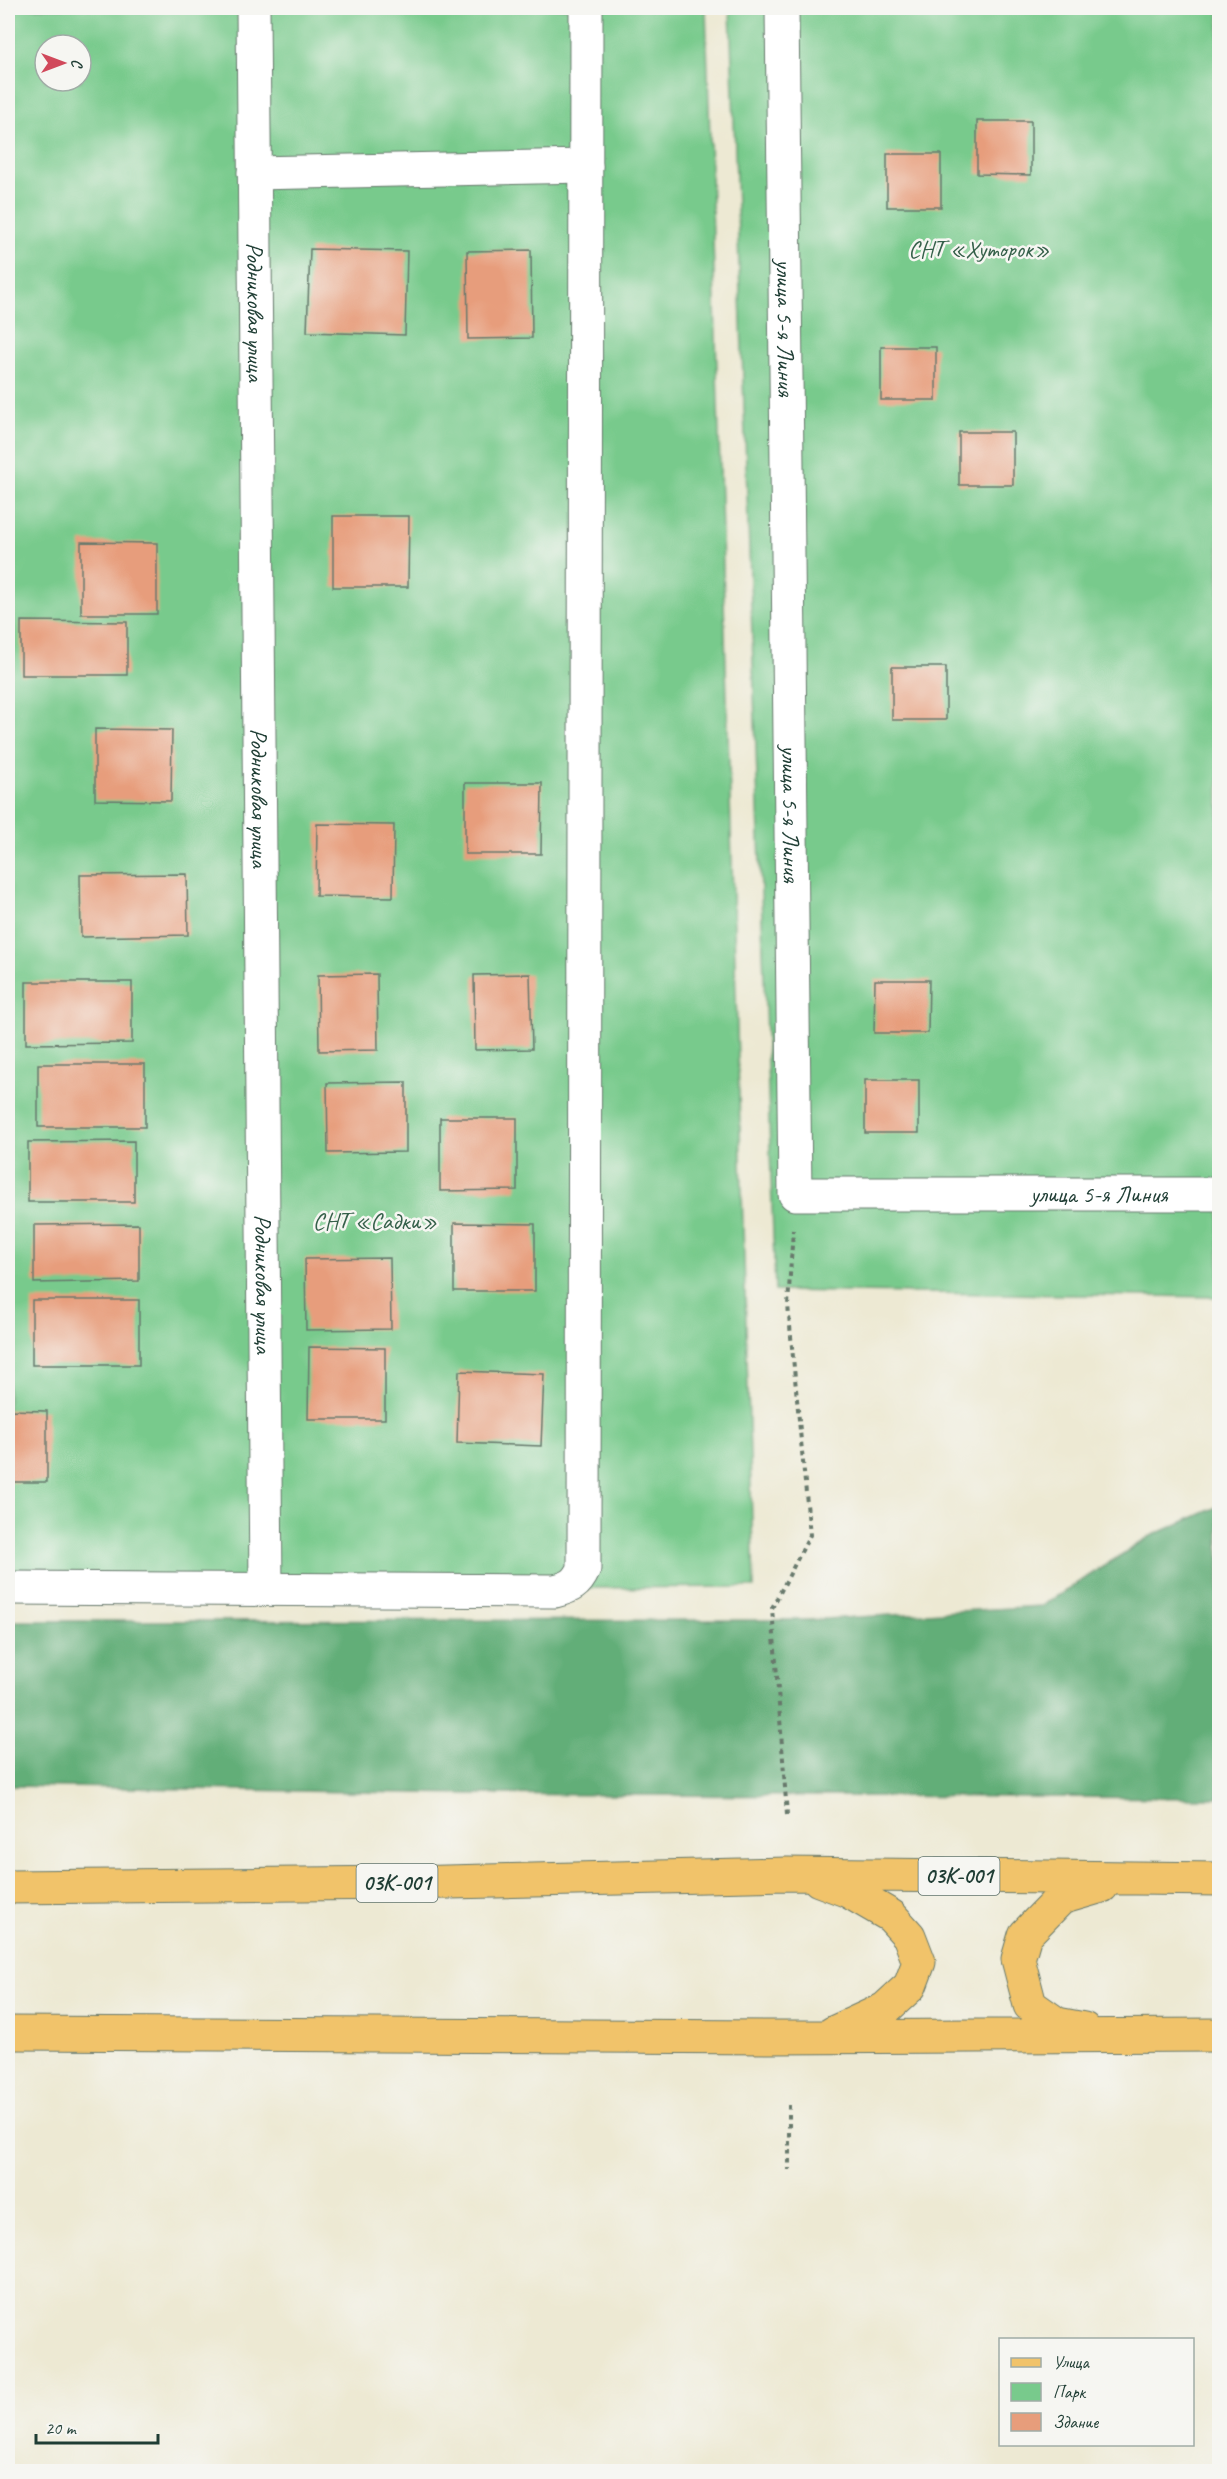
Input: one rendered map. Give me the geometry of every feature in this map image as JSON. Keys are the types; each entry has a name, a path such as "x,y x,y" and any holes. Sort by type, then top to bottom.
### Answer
{"main road":[{"name":"03К-001","path":"8,2033 823,2037 885,2009 910,1986 919,1962 909,1936 891,1916 826,1881 787,1874"},
{"name":"03К-001","path":"8,1887 406,1883 787,1874 1220,1879"},
{"name":"03К-001","path":"1125,2037 1057,2024 1030,2005 1018,1959 1025,1935 1061,1898 1130,1878"},
{"name":"03К-001","path":"787,2037 1220,2035"}],"street":[{"name":"Родниковая улица","path":"253,8 266,1589"},
{"path":"8,1588 555,1591 571,1587 584,1569 586,8"},
{"name":"улица 5-я Линия","path":"782,8 795,1194 1220,1194"},
{"path":"254,173 586,166"}],"path":[{"path":"787,1815 772,1608 810,1535 788,1305 795,1194"},
{"path":"789,2105 789,2170"}],"green space":[{"name":"СНТ «Садки»","path":"8,8 706,8 754,1587 8,1591"},
{"name":"СНТ «Хуторок»","path":"730,8 1219,8 1219,1297 775,1291"},
{"path":"1219,1506 1219,1798 467,1794 8,1786 8,1621 808,1620 1042,1606 1149,1537"}],"building":[{"path":"977,121 1031,121 1031,175 977,174"},
{"path":"887,154 941,154 941,207 887,207"},
{"path":"310,249 407,251 405,335 307,332"},
{"path":"531,250 532,338 468,339 467,251"},
{"path":"881,347 936,347 936,400 881,400"},
{"path":"959,432 1013,432 1013,485 959,485"},
{"path":"333,516 409,516 408,587 333,587"},
{"path":"81,542 157,543 157,614 81,614"},
{"path":"21,621 127,622 127,675 21,675"},
{"path":"892,667 946,667 946,720 892,720"},
{"path":"95,729 172,730 171,801 95,800"},
{"path":"465,783 542,783 541,854 465,854"},
{"path":"317,824 394,825 393,897 316,896"},
{"path":"187,874 188,935 81,937 80,875"},
{"path":"377,974 378,1050 319,1051 318,975"},
{"path":"530,974 532,1049 475,1050 474,975"},
{"path":"875,980 929,980 928,1033 874,1033"},
{"path":"26,982 132,982 132,1043 26,1044"},
{"path":"38,1064 145,1064 145,1127 38,1127"},
{"path":"865,1080 919,1080 919,1133 865,1133"},
{"path":"406,1082 406,1152 328,1153 327,1083"},
{"path":"440,1118 517,1118 517,1190 440,1191"},
{"path":"134,1141 134,1202 28,1202 28,1142"},
{"path":"454,1223 535,1224 535,1291 454,1291"},
{"path":"139,1224 139,1281 34,1283 34,1225"},
{"path":"390,1258 391,1329 306,1330 305,1259"},
{"path":"32,1300 139,1300 139,1365 32,1365"},
{"path":"309,1347 385,1348 385,1419 308,1419"},
{"path":"459,1371 544,1374 541,1446 457,1443"},
{"path":"8,1410 47,1411 47,1482 8,1482"}]}
